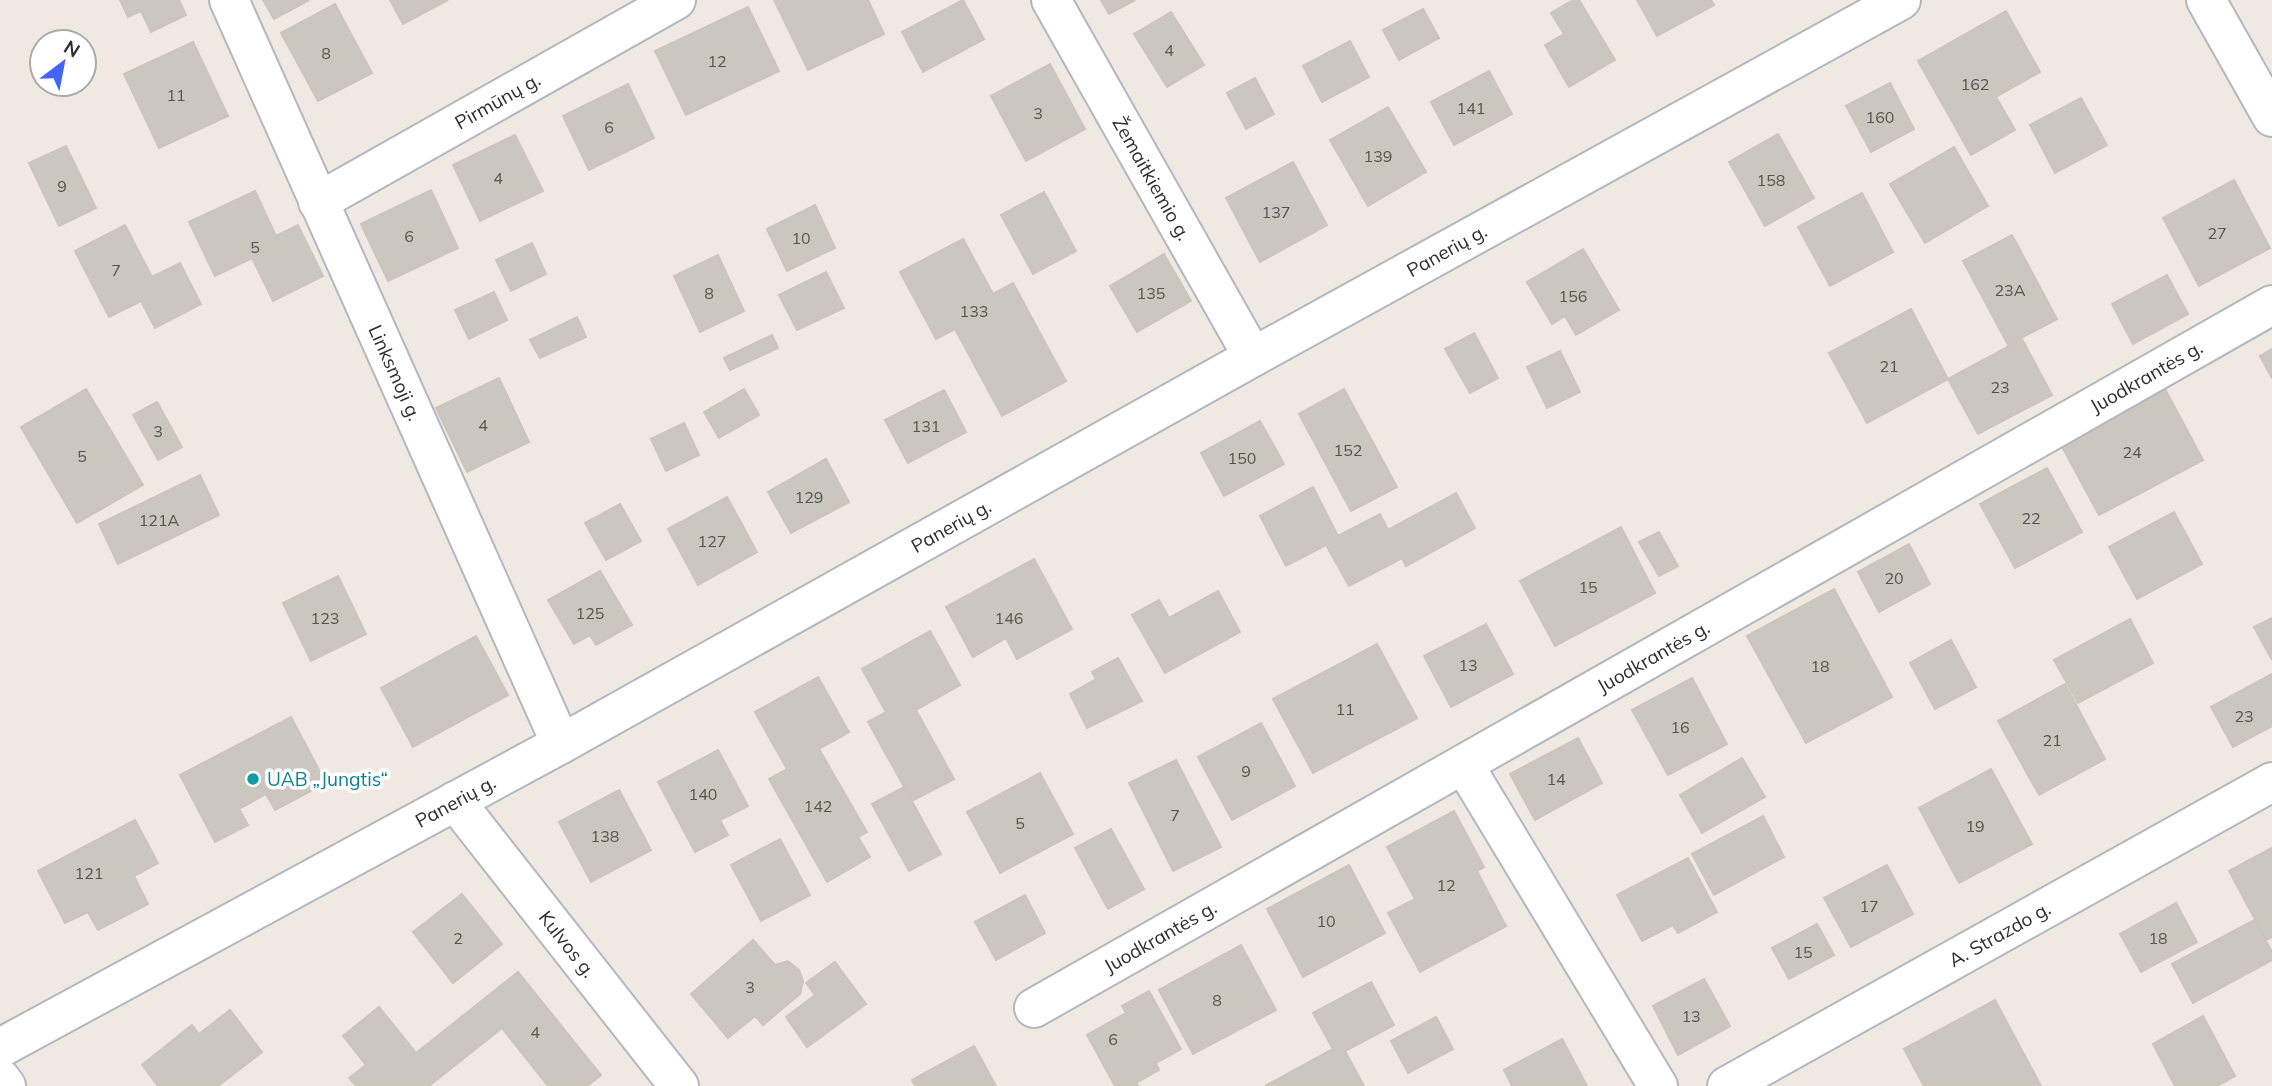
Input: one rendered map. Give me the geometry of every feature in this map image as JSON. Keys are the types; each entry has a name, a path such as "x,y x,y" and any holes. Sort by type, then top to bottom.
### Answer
{"street":[{"name":"Linksmoji g.","path":"229,0 561,744"},
{"name":"Pirmūnų g.","path":"318,202 676,0"},
{"name":"Žemaitkiemio g.","path":"1051,0 1253,357"},
{"name":"Panerių g.","path":"0,1048 561,744 1899,0"},
{"path":"2206,0 2272,117"},
{"name":"Juodkrantės g.","path":"1034,1008 2272,305"},
{"path":"1464,765 1658,1086"},
{"name":"A. Strazdo g.","path":"1727,1086 2272,782"},
{"name":"Kulvos g.","path":"455,801 679,1086"},
{"path":"0,1078 6,1086"}],"building":[{"path":"120,0 179,0 186,15 151,32 141,11 128,17"},
{"path":"263,0 309,0 274,19"},
{"path":"390,0 448,0 403,24"},
{"path":"774,0 868,0 884,34 808,70"},
{"path":"963,0 984,39 923,72 902,32"},
{"path":"1101,0 1135,0 1109,14"},
{"path":"1573,0 1579,0 1615,60 1569,87 1545,45 1564,34 1551,13"},
{"path":"1637,0 1711,0 1714,5 1657,36"},
{"path":"335,4 372,73 318,101 281,33"},
{"path":"748,7 779,71 686,115 655,51"},
{"path":"1423,9 1439,38 1399,60 1383,30"},
{"path":"2006,11 2040,72 1996,97 2015,130 1971,155 1918,61"},
{"path":"1171,12 1204,65 1167,87 1134,34"},
{"path":"1350,41 1369,77 1322,102 1303,66"},
{"path":"193,42 228,116 159,148 124,74"},
{"path":"1050,64 1085,129 1026,161 991,96"},
{"path":"1489,71 1512,114 1454,145 1431,102"},
{"path":"1255,78 1274,114 1246,129 1227,93"},
{"path":"1890,83 1914,129 1871,152 1846,106"},
{"path":"628,84 654,138 589,170 563,116"},
{"path":"2081,98 2107,145 2055,173 2030,125"},
{"path":"1388,107 1426,172 1368,206 1330,140"},
{"path":"1778,134 1814,198 1765,226 1729,162"},
{"path":"515,135 543,191 480,221 453,165"},
{"path":"66,146 96,208 59,226 29,163"},
{"path":"1954,147 1988,206 1925,243 1890,184"},
{"path":"1293,162 1327,225 1260,262 1226,198"},
{"path":"2234,180 2270,248 2199,286 2163,218"},
{"path":"431,190 458,248 388,281 361,224"},
{"path":"255,191 276,236 298,225 323,276 273,301 252,258 215,276 189,222"},
{"path":"1044,192 1076,251 1033,274 1001,215"},
{"path":"1862,193 1893,252 1830,286 1798,227"},
{"path":"815,205 835,248 787,271 767,229"},
{"path":"125,225 152,277 180,263 201,304 155,328 141,301 109,317 75,251"},
{"path":"2012,235 2057,319 2008,345 1963,261"},
{"path":"963,239 993,294 1013,283 1066,381 1002,416 955,329 936,339 900,272"},
{"path":"532,243 546,274 511,291 496,260"},
{"path":"1583,249 1619,310 1576,335 1565,316 1552,324 1527,282"},
{"path":"1164,254 1191,301 1137,332 1110,286"},
{"path":"718,255 744,311 700,332 674,276"},
{"path":"826,272 844,308 797,330 779,295"},
{"path":"2167,275 2188,314 2133,344 2112,304"},
{"path":"494,292 507,320 469,339 455,310"},
{"path":"1911,309 1948,379 1867,423 1829,353"},
{"path":"577,317 586,337 540,358 530,340"},
{"path":"1474,333 1498,378 1470,393 1445,349"},
{"path":"772,335 778,348 730,370 724,358"},
{"path":"2022,339 2052,395 1978,434 1948,379"},
{"path":"2272,349 2272,378 2260,356"},
{"path":"1560,351 1580,392 1547,408 1527,367"},
{"path":"499,378 529,442 467,472 436,408"},
{"path":"86,389 143,485 77,523 21,427"},
{"path":"744,389 759,415 719,438 704,412"},
{"path":"1344,389 1397,487 1351,511 1299,414"},
{"path":"2165,389 2203,460 2099,515 2061,445"},
{"path":"944,390 966,432 908,463 885,420"},
{"path":"157,402 182,447 158,460 133,415"},
{"path":"1260,421 1284,464 1224,496 1201,453"},
{"path":"684,423 699,455 666,471 651,439"},
{"path":"826,459 849,502 791,533 768,492"},
{"path":"2047,468 2082,532 2015,568 1980,504"},
{"path":"200,475 219,515 118,564 99,524"},
{"path":"1313,487 1338,536 1380,514 1388,530 1456,493 1475,528 1406,566 1402,558 1349,586 1326,545 1286,566 1260,516"},
{"path":"727,497 757,552 698,585 668,529"},
{"path":"620,504 641,541 606,560 585,523"},
{"path":"2174,512 2202,564 2137,599 2109,547"},
{"path":"1621,527 1655,593 1555,646 1520,581"},
{"path":"1659,532 1678,566 1659,576 1639,542"},
{"path":"1909,544 1930,584 1879,612 1858,572"},
{"path":"1034,559 1072,629 1017,659 1006,638 973,657 946,607"},
{"path":"600,571 632,625 596,645 590,635 574,644 548,600"},
{"path":"338,576 366,634 311,661 283,603"},
{"path":"1834,589 1892,697 1806,743 1747,636"},
{"path":"1218,591 1240,632 1165,673 1132,615 1159,600 1169,618"},
{"path":"2272,618 2272,660 2254,627"},
{"path":"2130,619 2153,663 2078,703 2054,660"},
{"path":"1486,624 1513,674 1451,707 1424,656"},
{"path":"930,631 960,685 916,710 954,779 912,801 868,722 886,712 862,669"},
{"path":"476,636 508,695 413,747 381,688"},
{"path":"1951,640 1976,687 1935,709 1910,663"},
{"path":"1377,644 1417,718 1313,773 1273,699"},
{"path":"1118,658 1142,701 1087,728 1070,694 1096,679 1092,672"},
{"path":"2272,674 2272,726 2233,747 2211,707"},
{"path":"818,677 849,732 819,749 867,832 858,837 870,857 827,882 769,779 787,769 755,712"},
{"path":"1692,678 1727,744 1668,775 1632,710"},
{"path":"2065,684 2105,759 2039,795 1998,721"},
{"name":"UAB „Jungtis“","path":"291,717 326,783 275,810 266,794 239,809 248,825 215,842 180,775"},
{"path":"1261,723 1295,786 1232,820 1198,757"},
{"path":"1578,738 1602,783 1535,820 1510,774"},
{"path":"718,750 748,806 720,820 728,835 695,852 658,782"},
{"path":"1742,758 1765,797 1702,833 1680,795"},
{"path":"1176,760 1221,847 1173,871 1129,783"},
{"path":"1991,769 2032,844 1959,883 1919,808"},
{"path":"1040,773 1073,834 1000,873 967,812"},
{"path":"904,787 941,854 909,871 872,804"},
{"path":"619,790 651,850 591,882 559,822"},
{"path":"1454,811 1484,867 1477,871 1506,926 1420,972 1388,913 1415,899 1387,847"},
{"path":"1763,816 1784,857 1714,895 1692,854"},
{"path":"135,820 158,863 134,876 148,904 98,930 88,912 65,923 38,871"},
{"path":"1111,829 1144,889 1108,909 1075,848"},
{"path":"780,839 810,895 761,921 731,865"},
{"path":"2272,848 2272,937 2266,940 2229,871"},
{"path":"1688,858 1717,912 1678,933 1673,925 1642,941 1617,895"},
{"path":"1349,865 1385,933 1303,977 1267,909"},
{"path":"1887,865 1913,914 1851,947 1824,898"},
{"path":"462,894 502,944 453,983 413,932"},
{"path":"1025,895 1045,933 996,960 975,922"},
{"path":"2176,903 2197,942 2141,972 2120,934"},
{"path":"2254,920 2272,952 2272,960 2193,1003 2172,964"},
{"path":"1817,924 1834,955 1789,979 1772,948"},
{"path":"753,940 775,965 788,961 799,970 803,981 800,994 763,1025 755,1016 728,1038 691,994"},
{"path":"1241,945 1276,1010 1193,1054 1159,990"},
{"path":"835,962 866,1004 807,1047 786,1017 815,995 806,983"},
{"path":"518,972 601,1075 587,1086 548,1086 502,1028 429,1086 356,1086 349,1078 366,1065 343,1036 379,1007 416,1053"},
{"path":"1704,979 1730,1026 1678,1055 1653,1006"},
{"path":"1371,982 1394,1025 1345,1051 1364,1086 1265,1086 1333,1049 1313,1013"},
{"path":"1149,991 1181,1049 1156,1063 1159,1070 1136,1083 1138,1086 1115,1086 1087,1035 1126,1013 1122,1006"},
{"path":"1995,1000 2041,1086 1924,1086 1904,1049"},
{"path":"230,1010 262,1052 218,1086 158,1086 142,1065 192,1025 199,1034"},
{"path":"2203,1016 2235,1076 2217,1086 2175,1086 2153,1044"},
{"path":"1436,1017 1453,1049 1408,1073 1391,1041"},
{"path":"1562,1039 1587,1086 1512,1086 1504,1070"},
{"path":"974,1046 996,1086 915,1086 912,1080"}],"place":[{"name":"UAB „Jungtis“","path":"253,779"}]}
